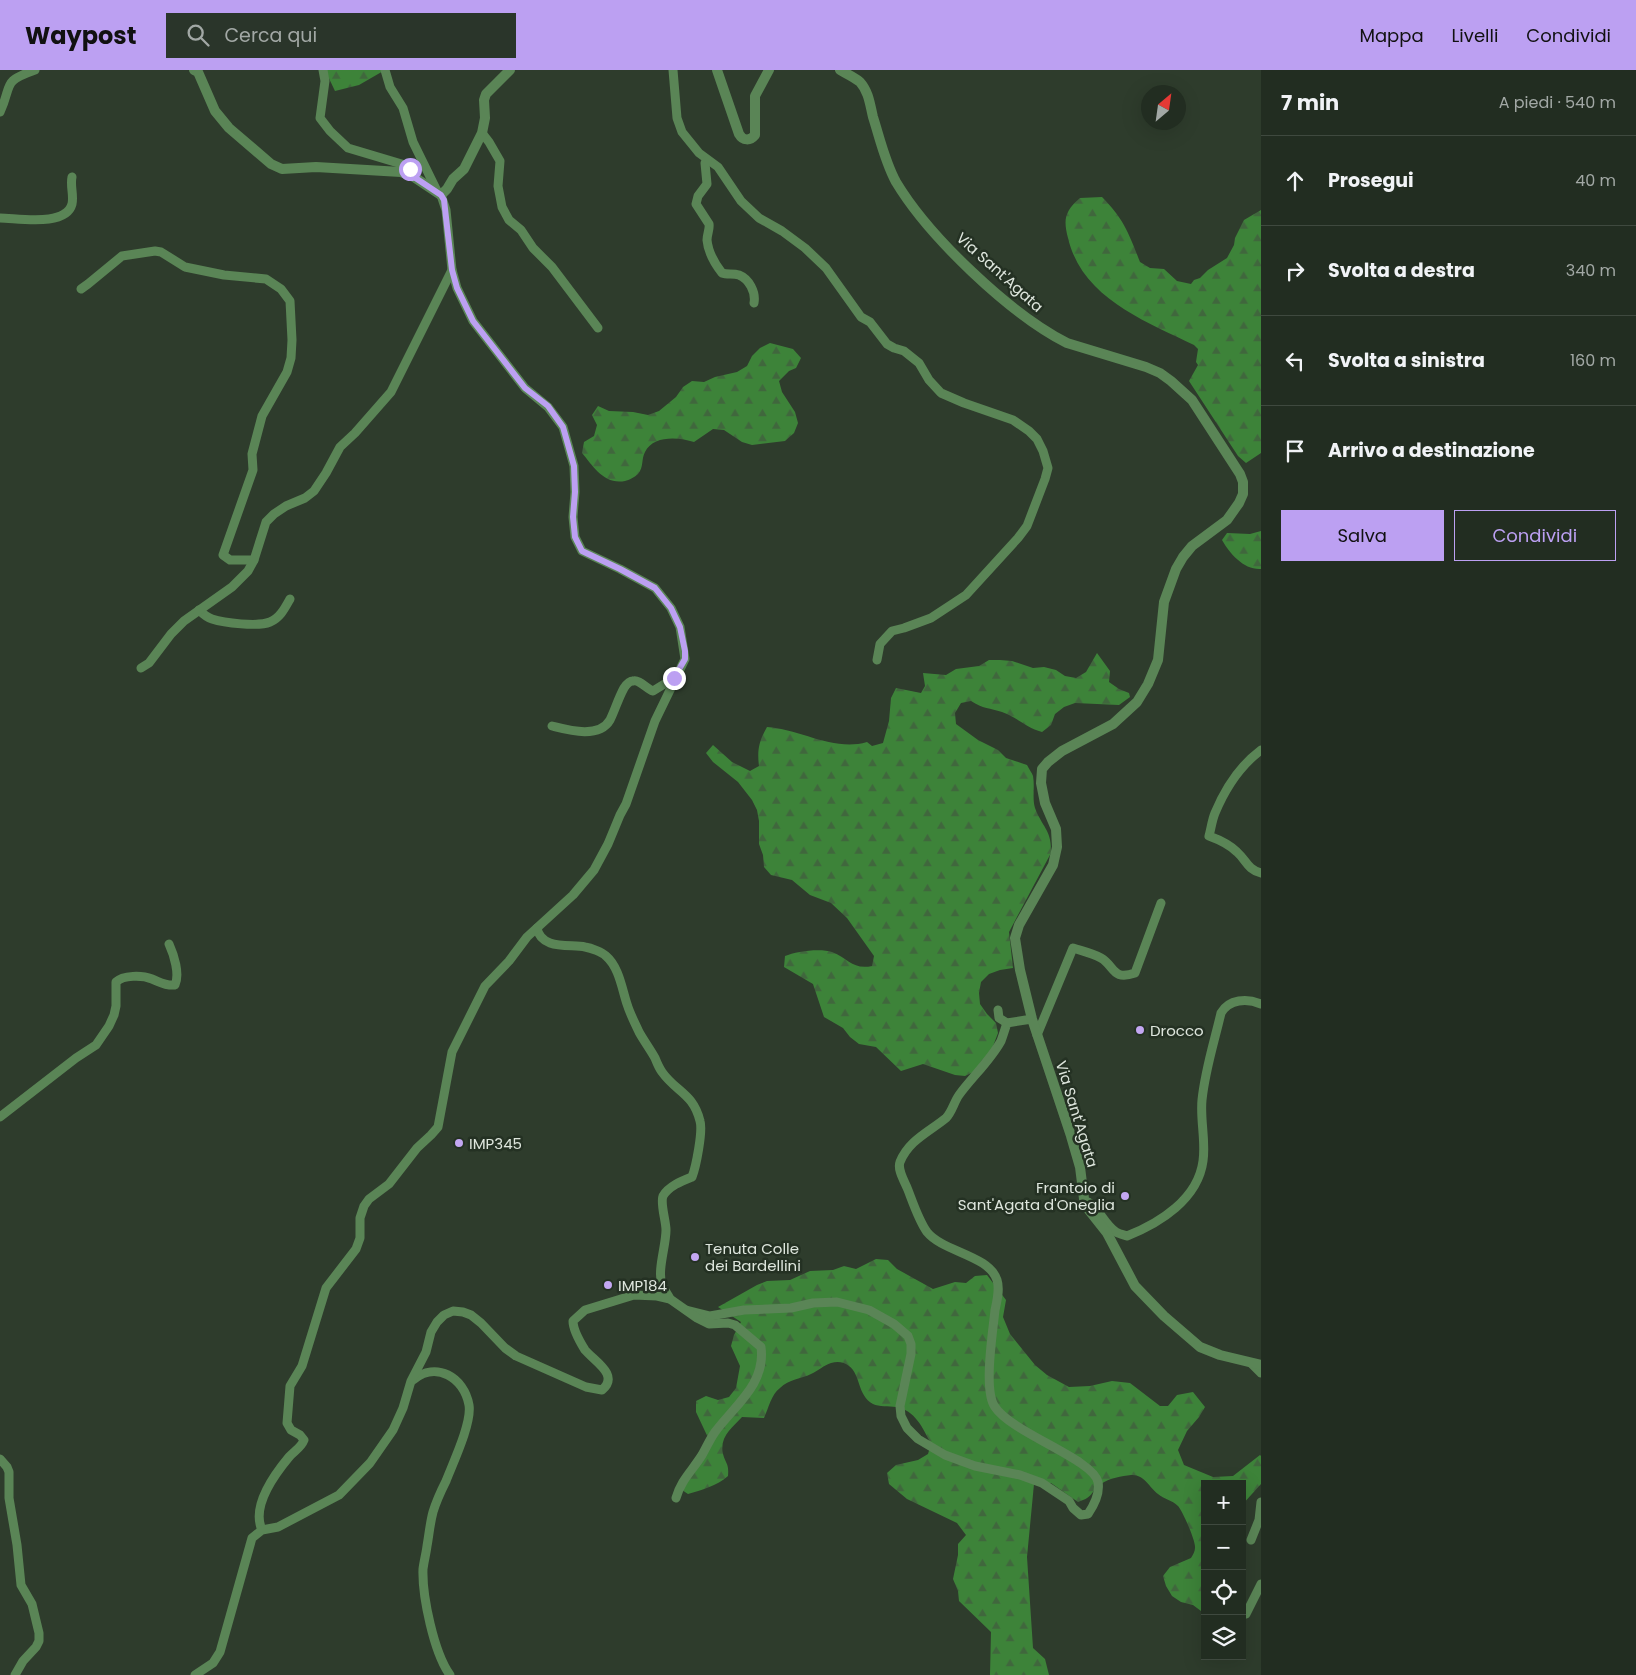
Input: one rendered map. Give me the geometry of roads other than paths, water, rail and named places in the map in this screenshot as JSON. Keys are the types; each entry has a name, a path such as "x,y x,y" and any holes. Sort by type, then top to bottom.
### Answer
{"street":[{"path":"0,112 12,80 23,73 34,70"},
{"path":"194,70 198,72 215,111 229,128 271,164 282,169 335,167 401,172 414,177 440,194"},
{"path":"323,70 325,81 320,118 324,124 348,148 405,165 412,171 414,177"},
{"path":"262,1530 258,1521 260,1508 268,1487 290,1455 299,1448 304,1440 300,1435 291,1430 287,1423 290,1386 308,1352 326,1288 356,1249 360,1238 360,1218 364,1206 369,1199 389,1184 413,1152 438,1127 452,1052 485,986 509,961 527,937 543,920 573,895 594,870 630,795 655,721 674,678 685,659 680,627 671,608 655,588 582,551 575,537 573,517 574,472 570,447 563,427 548,406 525,388 473,321 457,288 452,270 446,210 440,194 413,142 403,108 390,87 385,70"},
{"path":"440,194 447,189 453,179 464,169 482,133 486,94 510,70"},
{"path":"673,70 677,118 682,132 707,160 718,167 741,201 759,218 797,242 826,268 861,317 870,322 887,344 904,351 919,363 936,388 946,396 1013,420 1029,430 1037,439 1043,451 1048,468 1045,479 1027,526 1018,538 966,595 931,618 892,631 880,644 877,660"},
{"path":"717,70 739,134 747,140 755,135 755,96 769,70"},
{"name":"Via Sant'Agata","path":"840,70 855,78 867,92 884,151 896,182 936,233 962,261 1036,325 1058,338 1146,367 1160,373 1171,381 1192,400 1240,474 1243,482 1243,494 1227,520 1192,546 1176,569 1164,602 1158,660 1148,684 1136,702 1113,724 1062,751 1042,769 1041,783 1045,804 1056,829 1057,847 1053,865 1019,924 1015,938 1020,970 1032,1019 1071,1136 1080,1168 1085,1203 1107,1233 1136,1286 1151,1305 1200,1347 1220,1355 1256,1364 1261,1373"},
{"path":"482,133 500,161 498,186 502,207 509,220 521,230 533,248 556,271 598,328"},
{"path":"707,160 705,163 708,184 698,196 696,204 709,224 708,246 717,267 722,273 736,274 750,284 755,298 754,303"},
{"path":"0,218 42,219 65,215 72,205 70,184 72,177"},
{"path":"81,288 122,256 155,251 161,252 185,267 224,275 266,279 285,293 290,301 289,365 283,382 262,416 252,454 253,470 223,554 230,560 254,560"},
{"path":"141,668 148,663 184,621 239,582 254,560 266,522 286,506 305,498 314,490 340,447 391,392 452,270"},
{"path":"199,610 216,620 262,625 272,622 280,616 290,599"},
{"path":"552,726 568,730 597,730 606,725 610,720 619,697 626,685 631,681 635,680 653,690 674,678"},
{"path":"1261,750 1246,762 1234,779 1214,814 1209,836 1222,840 1238,853 1252,870 1261,874"},
{"path":"1037,1034 1073,948 1102,958 1111,970 1118,975 1126,976 1134,973 1161,903"},
{"path":"537,928 538,934 542,938 557,946 585,947 606,956 616,971 638,1030 660,1070 670,1083 691,1099 700,1121 701,1131 696,1166 692,1177 668,1189 662,1201 666,1232 663,1251 662,1284 670,1299"},
{"path":"0,1118 76,1058 96,1045 114,1015 116,982 119,979 141,977 170,986 175,984 177,975 169,944"},
{"path":"1085,1203 1088,1202 1094,1205 1105,1221 1116,1232 1127,1236 1144,1229 1165,1216 1190,1193 1199,1178 1203,1163 1202,1103 1205,1072 1221,1013 1224,1007 1243,1000 1254,1000 1261,1004"},
{"path":"998,1010 999,1018 1007,1023 1032,1019"},
{"path":"686,1310 710,1316 744,1310 791,1308 813,1303 837,1302 869,1310 894,1324 908,1336 911,1344 910,1362 900,1406 901,1416 907,1428 918,1439 945,1455 975,1466 1020,1475 1042,1483 1069,1501 1073,1508 1081,1515 1088,1514 1094,1504 1097,1493 1098,1481 1092,1472 1080,1462 1022,1430 1007,1420 994,1407 990,1394 990,1347 998,1288 995,1276 983,1264 941,1243 927,1232 900,1171 900,1163 913,1141 947,1116 958,1096 986,1063 1000,1041 1007,1023"},
{"path":"195,1675 209,1672 222,1647 252,1538 262,1530 278,1527 339,1495 370,1464 393,1430 403,1408 411,1382 423,1359 431,1332 444,1315 462,1312 471,1315 516,1356 586,1388 602,1390 608,1382 604,1368 586,1350 573,1326 573,1321 585,1310 634,1295 657,1296 670,1299 709,1324 728,1323 735,1325 761,1346 763,1359 757,1380 736,1408 714,1432 701,1457 680,1485 676,1498"},
{"path":"411,1382 420,1373 426,1371 444,1373 454,1379 462,1388 469,1405 463,1437 433,1513 423,1568 428,1611 437,1651 450,1675"},
{"path":"0,1459 9,1472 9,1498 17,1545 21,1585 32,1604 39,1633 39,1641 36,1647 23,1661 15,1675"},
{"path":"1251,1540 1259,1520 1261,1502"},
{"path":"1246,1614 1261,1584"}],"place":[{"name":"Drocco","path":"1140,1030"},
{"name":"IMP345","path":"459,1143"},
{"name":"Frantoio di Sant'Agata d'Oneglia","path":"1125,1196"},
{"name":"Tenuta Colle dei Bardellini","path":"695,1257"},
{"name":"IMP184","path":"608,1285"}]}
